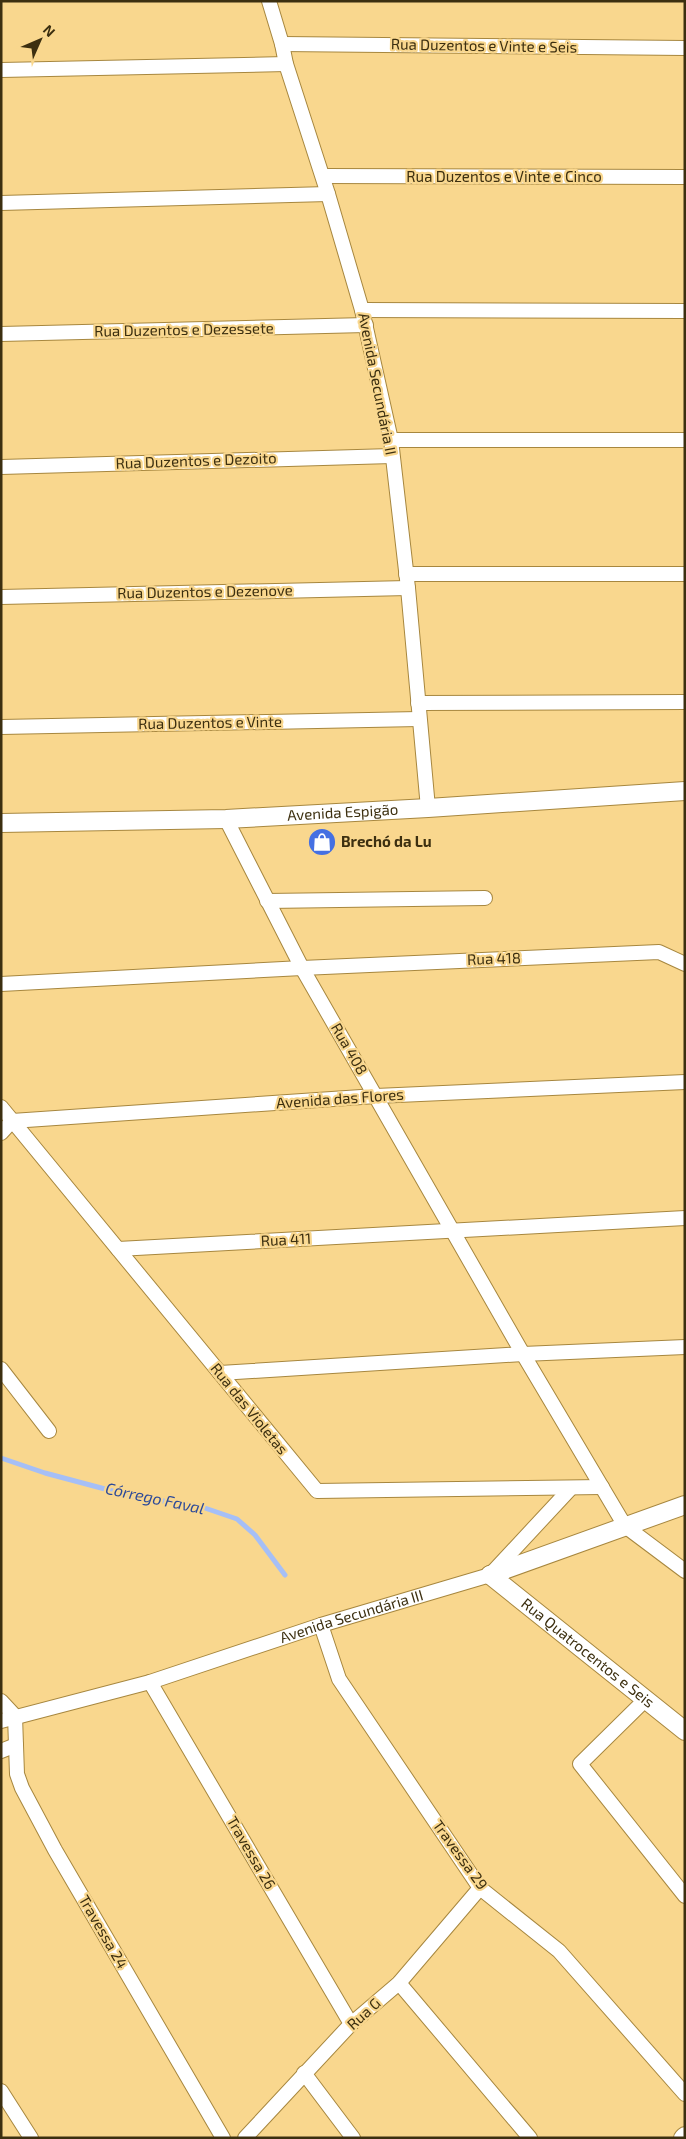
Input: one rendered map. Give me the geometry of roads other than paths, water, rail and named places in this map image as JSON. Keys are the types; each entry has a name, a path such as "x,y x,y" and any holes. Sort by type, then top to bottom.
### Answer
{"street":[{"name":"Avenida Secundária II","path":"269,1 286,64 323,176 362,310 391,440 407,581 428,808"},
{"name":"Rua Duzentos e Vinte e Seis","path":"282,44 685,48"},
{"path":"1,70 286,64"},
{"name":"Rua Duzentos e Vinte e Cinco","path":"323,176 685,177"},
{"path":"1,203 328,194"},
{"path":"362,310 685,311"},
{"name":"Rua Duzentos e Dezessete","path":"1,334 366,325"},
{"path":"391,440 685,440"},
{"name":"Rua Duzentos e Dezoito","path":"1,467 392,456"},
{"name":"Rua Duzentos e Dezenove","path":"1,597 407,581 685,574"},
{"path":"418,703 685,702"},
{"name":"Rua Duzentos e Vinte","path":"1,727 419,719"},
{"name":"Avenida Espigão","path":"1,824 226,819 685,791"},
{"name":"Rua 408","path":"226,819 302,968 523,1354 625,1526"},
{"path":"267,901 485,898"},
{"name":"Rua 418","path":"1,984 659,952 685,964"},
{"name":"Avenida das Flores","path":"12,1121 376,1096 685,1082"},
{"name":"Rua das Violetas","path":"1,1107 317,1491 602,1487"},
{"path":"1,1134 12,1121"},
{"name":"Rua 411","path":"118,1249 685,1218"},
{"path":"220,1373 523,1354 685,1347"},
{"path":"1,1369 49,1431"},
{"path":"490,1575 571,1488"},
{"name":"Avenida Secundária III","path":"1,1721 150,1682 321,1625 490,1575 685,1505"},
{"path":"625,1526 685,1571"},
{"name":"Rua Quatrocentos e Seis","path":"490,1575 685,1731"},
{"name":"Travessa 29","path":"321,1625 339,1680 480,1888 559,1950 685,2094"},
{"name":"Travessa 26","path":"150,1682 351,2024"},
{"path":"645,1700 580,1764 685,1896"},
{"path":"1,1701 15,1716"},
{"name":"Travessa 24","path":"15,1716 17,1774 22,1788 55,1850 223,2138"},
{"path":"1,1750 16,1745"},
{"name":"Rua G","path":"245,2138 351,2024 399,1983 480,1888"},
{"path":"399,1983 530,2138"},
{"path":"304,2073 353,2138"},
{"path":"1,2091 31,2138"}],"waterway":[{"name":"Córrego Faval","path":"1,1458 45,1473 135,1497 199,1506 237,1519 255,1535 285,1575"}],"place":[{"name":"Brechó da Lu","path":"322,842"}]}
